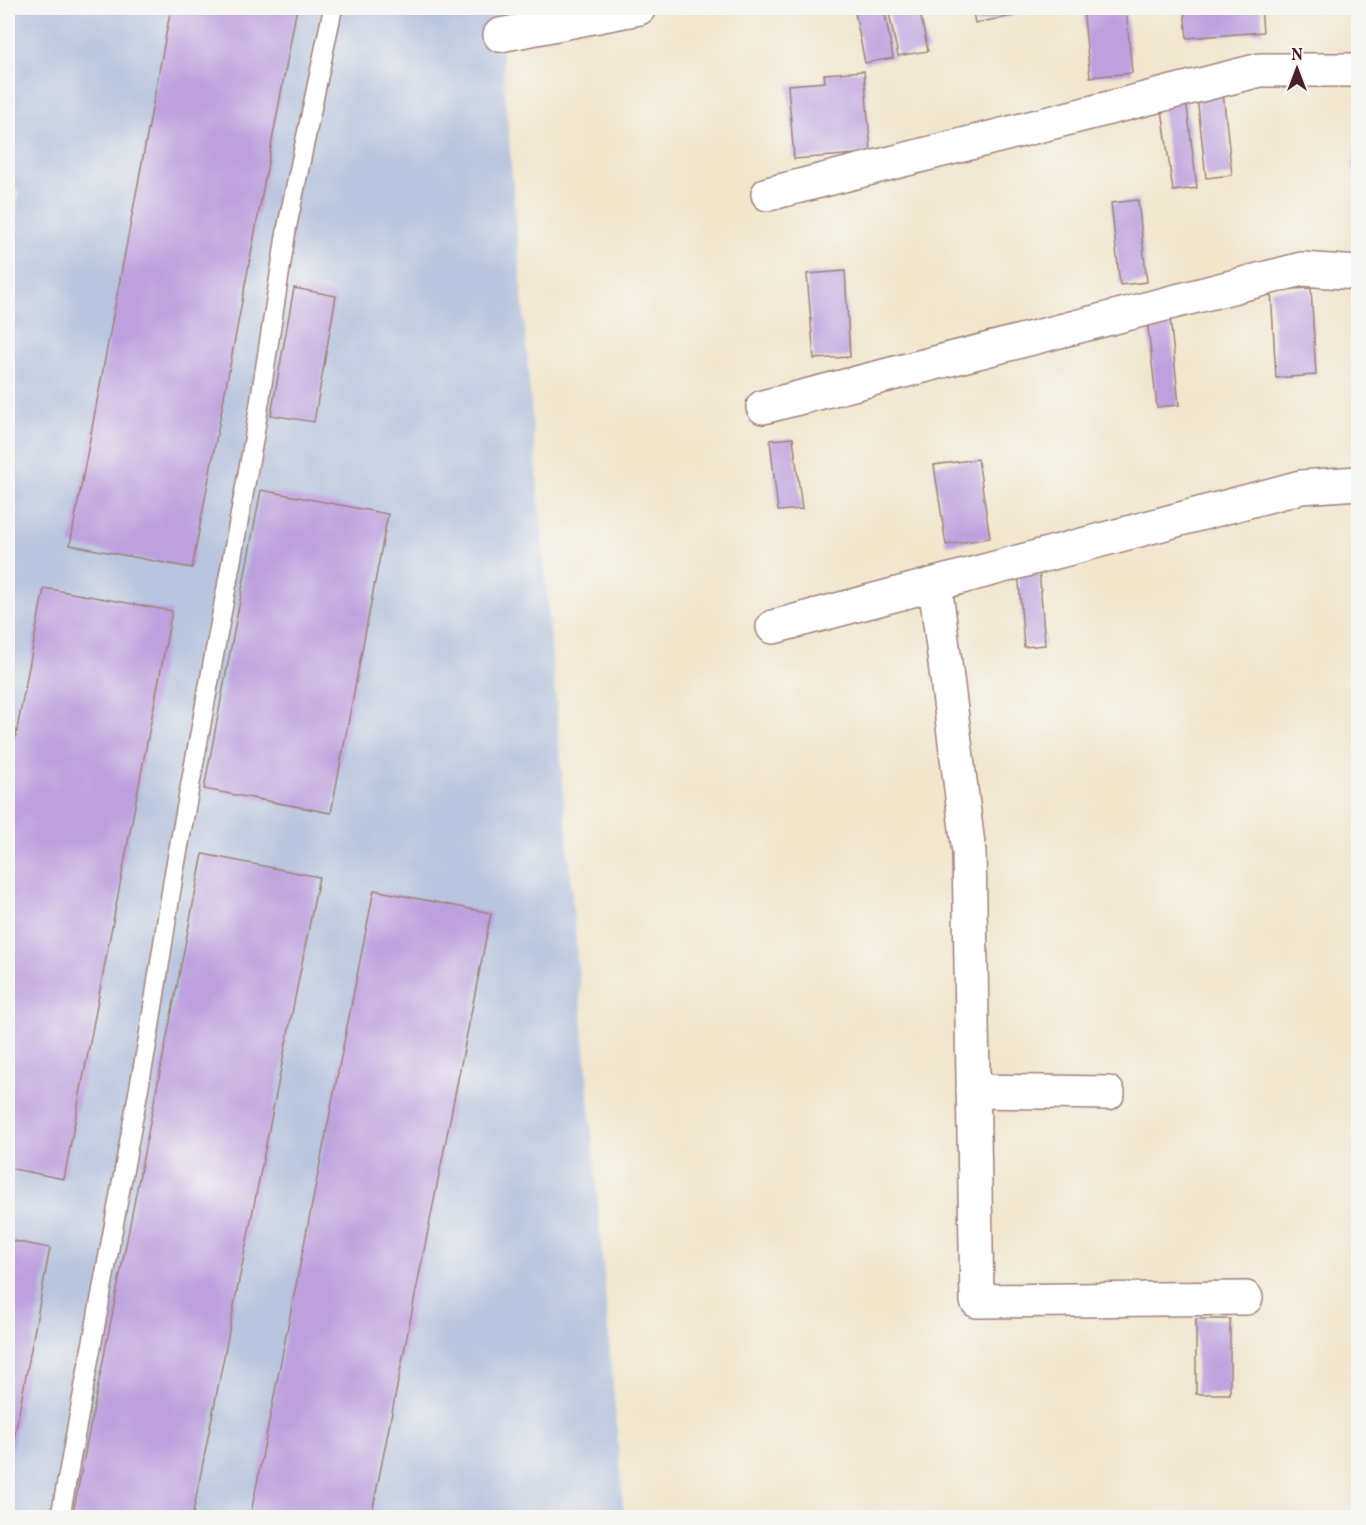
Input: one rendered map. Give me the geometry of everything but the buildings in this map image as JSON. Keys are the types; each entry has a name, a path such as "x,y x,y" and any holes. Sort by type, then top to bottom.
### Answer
{"street":[{"path":"500,35 639,8"},
{"path":"768,194 1260,69 1359,69"},
{"path":"763,407 1302,269 1359,273"},
{"path":"773,627 1301,487 1359,483"},
{"path":"935,584 969,852 977,1301 1246,1298"},
{"path":"973,1091 1108,1093"}],"lane":[{"path":"60,1518 148,1039 174,873 254,438 287,227 333,8"}],"shaded area":[{"path":"8,8 498,8 624,1517 8,1517 8,286 18,192 8,184"}]}
